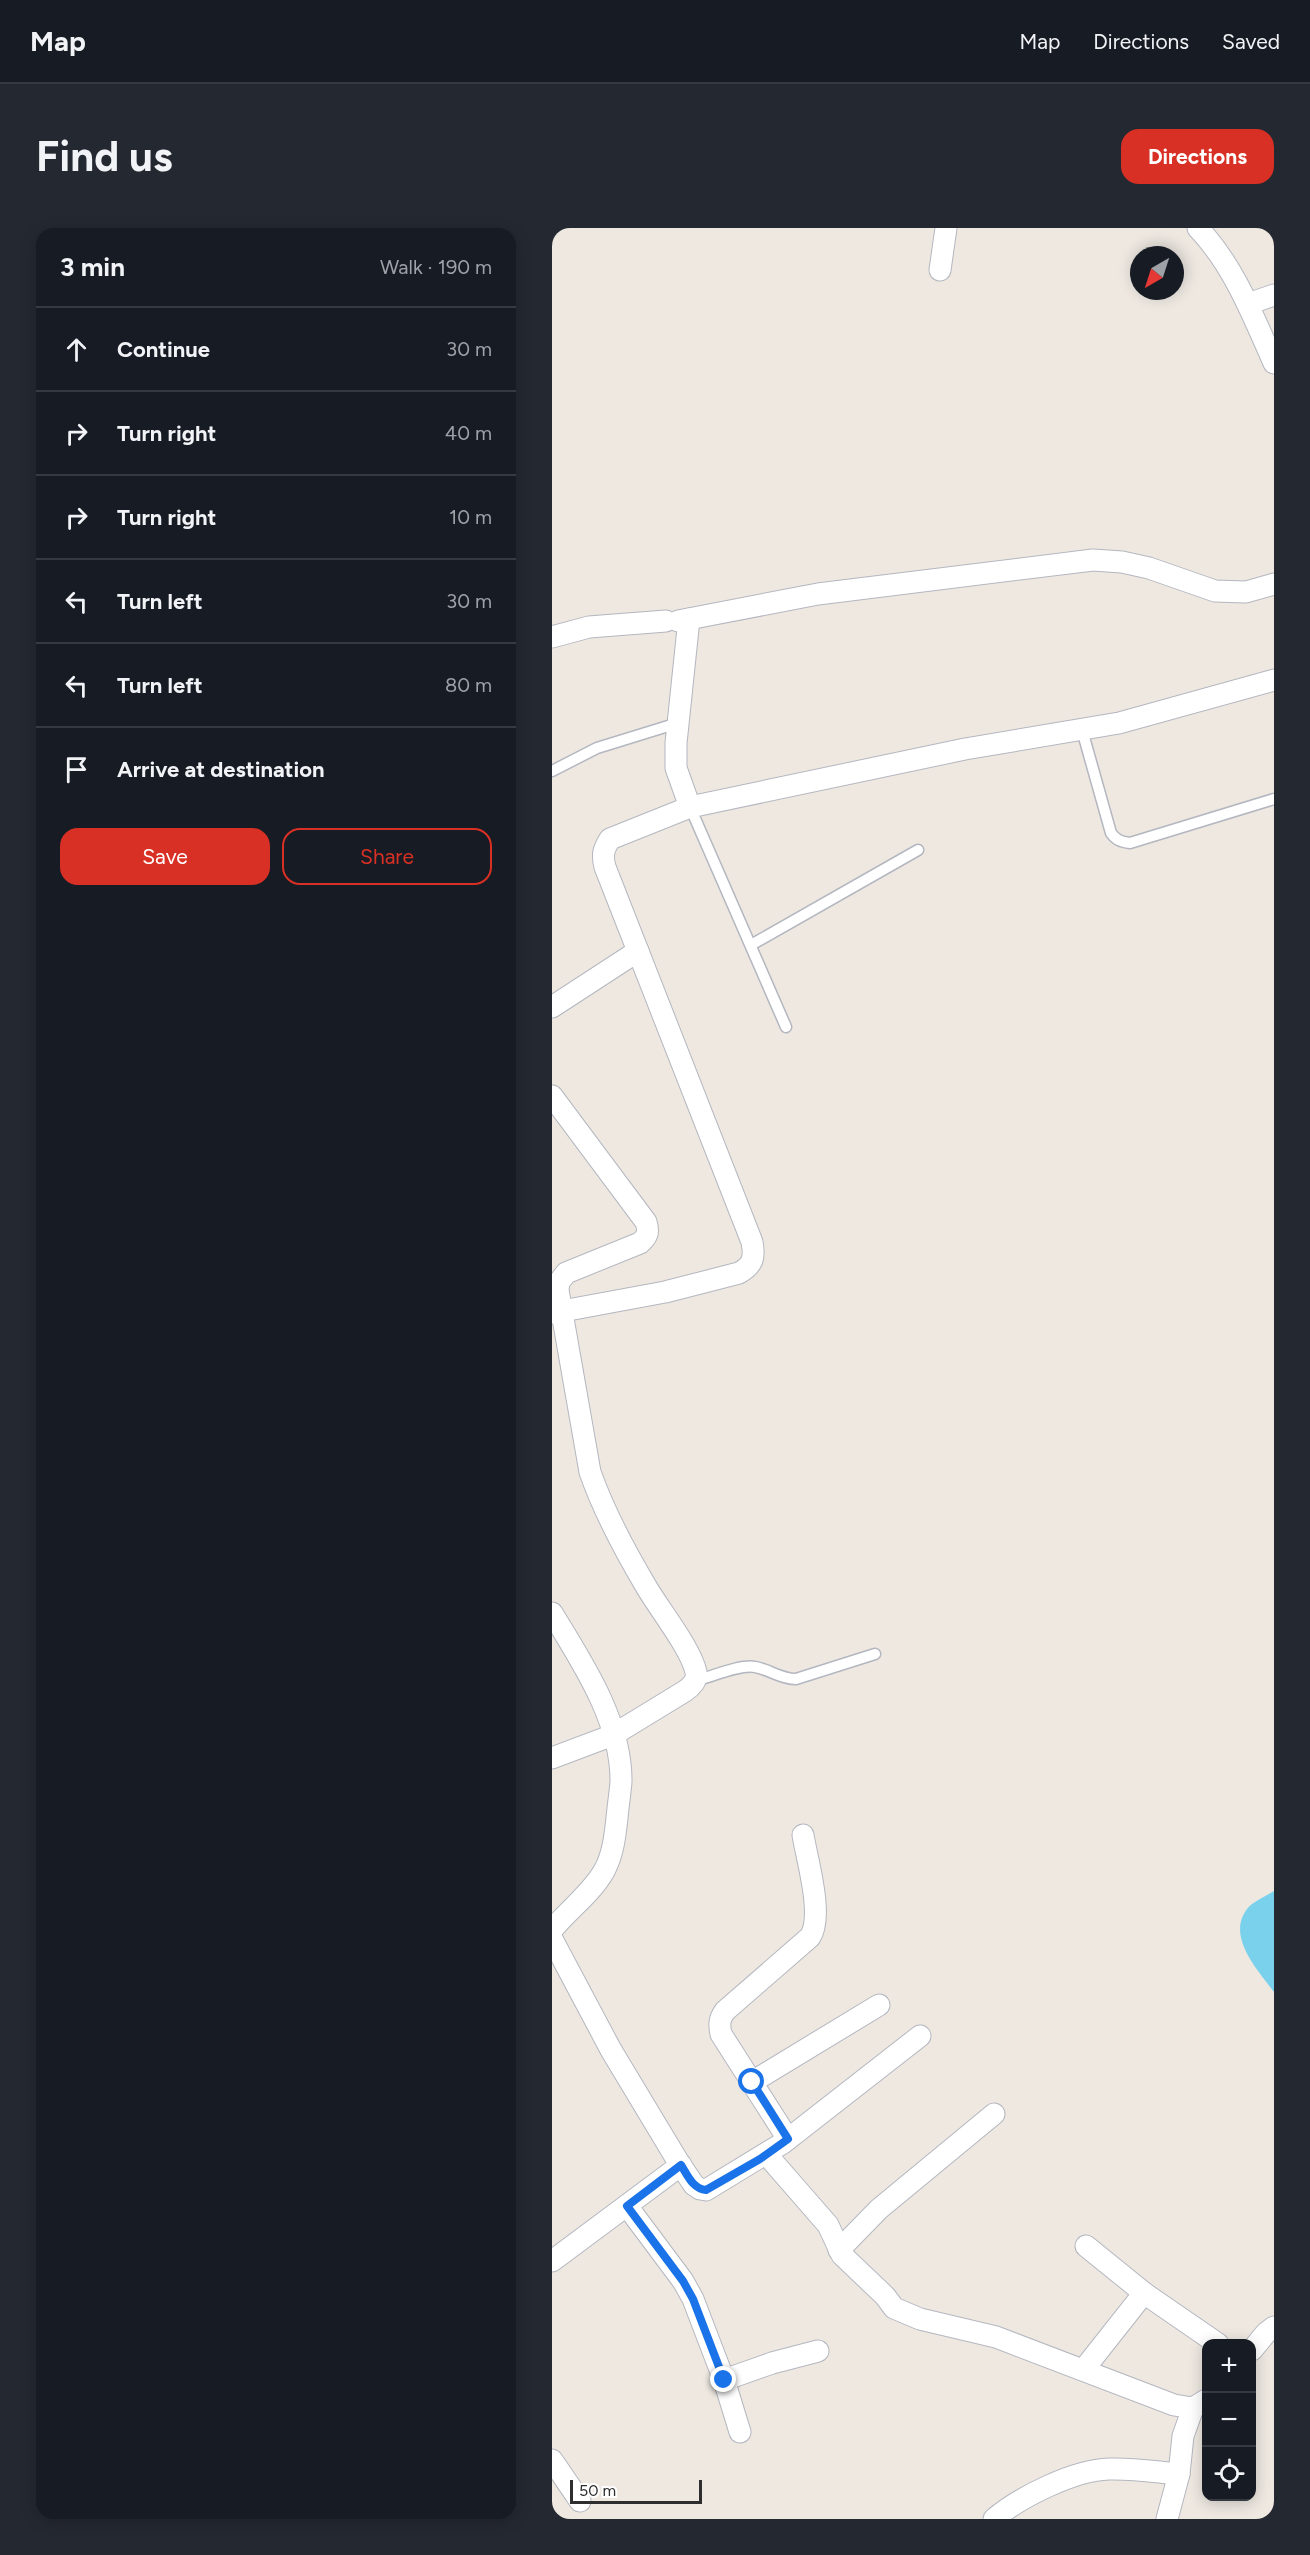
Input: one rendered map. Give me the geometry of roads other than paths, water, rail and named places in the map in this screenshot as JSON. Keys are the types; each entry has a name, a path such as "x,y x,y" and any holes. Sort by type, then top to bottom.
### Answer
{"street":[{"path":"940,270 946,228"},
{"path":"1198,228 1210,240 1248,304 1274,363"},
{"path":"1248,304 1274,295"},
{"path":"552,638 589,627 677,620 818,594 1092,560 1122,562 1149,568 1215,591 1246,592 1274,584"},
{"path":"677,620 676,768 690,807"},
{"path":"557,1312 666,1292 739,1273 753,1262 754,1255 752,1242 605,867 602,856 610,839 690,807 965,749 1119,723 1274,680"},
{"path":"552,1007 638,951"},
{"path":"552,1096 645,1222 648,1230 647,1236 640,1243 562,1277 558,1290 557,1312 597,1492 647,1588 689,1656 696,1672 694,1682 685,1691 612,1735 552,1758"},
{"path":"552,1613 589,1677 608,1718 621,1780 615,1834 608,1863 597,1882 552,1930"},
{"path":"788,2139 721,2034 720,2018 810,1937 814,1930 815,1905 803,1835"},
{"path":"552,1939 606,2041 681,2165 694,2185 700,2189 706,2190 766,2155 920,2036"},
{"path":"752,2082 879,2005"},
{"path":"839,2250 879,2209 994,2114"},
{"path":"766,2155 828,2226 839,2250 885,2296 888,2303 903,2313 996,2337 1084,2368 1174,2404 1200,2404 1183,2436 1179,2474 1167,2519"},
{"path":"552,2261 681,2165"},
{"path":"627,2206 683,2281 693,2299 724,2380 740,2432"},
{"path":"1086,2246 1144,2293 1212,2339"},
{"path":"1084,2368 1144,2293"},
{"path":"1256,2344 1274,2327"},
{"path":"724,2380 772,2363 818,2351"},
{"path":"552,2460 580,2500"},
{"path":"994,2519 1035,2493 1077,2476 1108,2469 1179,2474"}],"lane":[{"path":"552,771 597,748 678,723"},
{"path":"1082,730 1111,833 1123,842 1130,843 1274,799"},
{"path":"690,807 786,1027"},
{"path":"751,945 918,850"},
{"path":"694,1682 748,1666 758,1667 784,1679 796,1679 875,1654"}],"water":[{"path":"1274,1891 1274,1992 1247,1953 1240,1931 1241,1920 1249,1906"}]}
